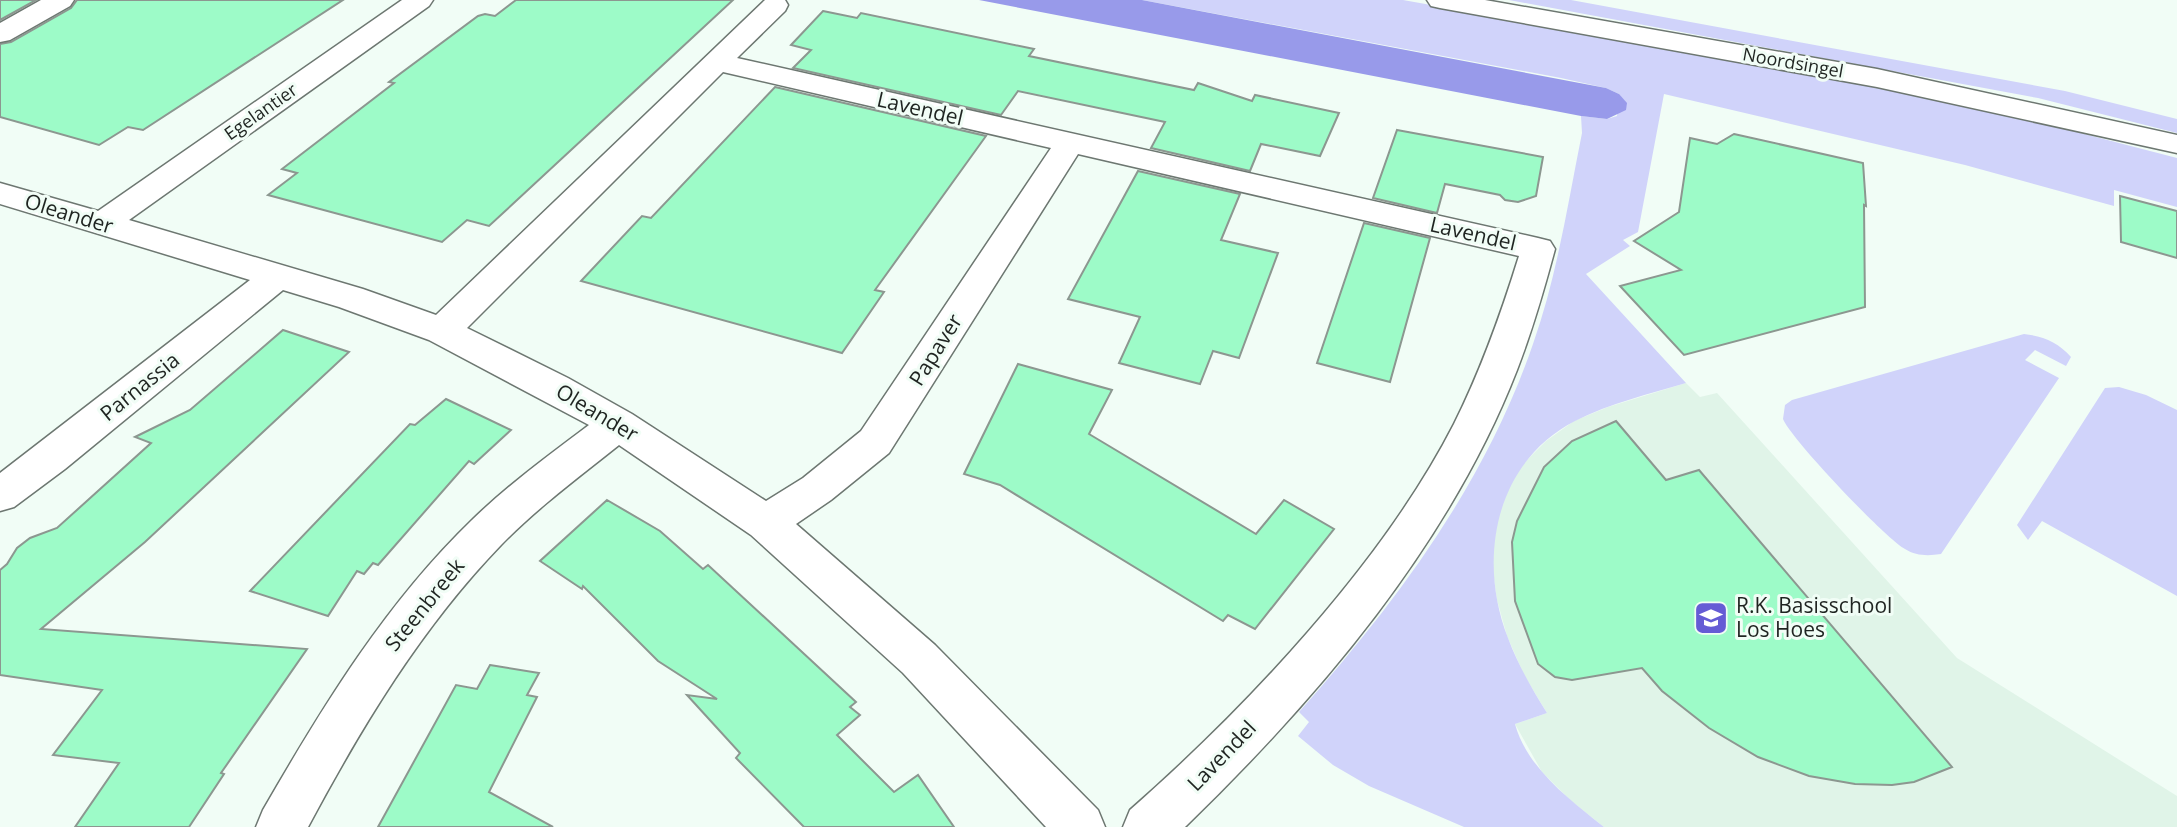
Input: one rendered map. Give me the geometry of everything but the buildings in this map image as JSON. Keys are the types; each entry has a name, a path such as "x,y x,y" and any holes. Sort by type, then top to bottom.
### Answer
{"street":[{"path":"0,33 61,0"},
{"name":"Egelantier","path":"102,224 420,0"},
{"name":"Noordsingel","path":"1440,0 1877,78 2177,146"},
{"path":"442,331 775,5"},
{"name":"Lavendel","path":"717,62 1538,249 1520,314 1494,384 1471,433 1423,513 1387,566 1331,637 1230,750 1148,827"},
{"name":"Papaver","path":"766,523 817,489 875,442 1070,142"},
{"name":"Oleander","path":"0,193 351,299 442,331 555,388 618,424 766,523 919,659 1080,827"},
{"name":"Parnassia","path":"0,495 51,458 277,276"},
{"name":"Steenbreek","path":"281,827 317,761 385,652 435,588 487,532 551,476 618,424"}],"shaded area":[{"path":"1142,0 1403,0 1824,75 2042,123 2177,158 2177,207 2114,190 2114,206 1965,165 1664,94 1638,232 1623,240 1630,246 1586,274 1686,383 1602,409 1575,421 1548,439 1526,461 1510,487 1500,515 1494,545 1494,577 1508,638 1516,658 1547,713 1515,724 1521,740 1539,769 1551,782 1604,827 1464,827 1369,786 1333,765 1298,736 1309,722 1299,712 1403,585 1434,540 1490,445 1513,396 1549,292 1582,133 1581,116 1607,119 1617,116 1619,94 1606,88 1561,78"},
{"path":"1509,0 1571,0 2065,91 2177,119 2177,133 2038,98"},
{"path":"2024,334 2050,341 2071,357 2066,366 2035,350 2025,360 2059,378 1941,554 1913,553 1894,541 1820,466 1783,419 1785,405 1792,400"},
{"name":"R.K. Basisschool Los Hoes","path":"1686,383 1700,397 1717,393 1957,658 2177,796 2177,827 1604,827 1570,800 1542,772 1515,724 1547,713 1524,675 1507,636 1497,600 1492,565 1495,527 1505,494 1522,465 1546,441 1574,421 1608,407"},
{"path":"2119,387 2146,395 2177,410 2177,596 2042,521 2028,540 2017,525 2105,388"}],"water":[{"path":"979,0 1142,0 1606,88 1619,94 1627,103 1626,110 1607,119 1581,116"}],"place":[{"name":"R.K. Basisschool Los Hoes","path":"1711,618"}]}
